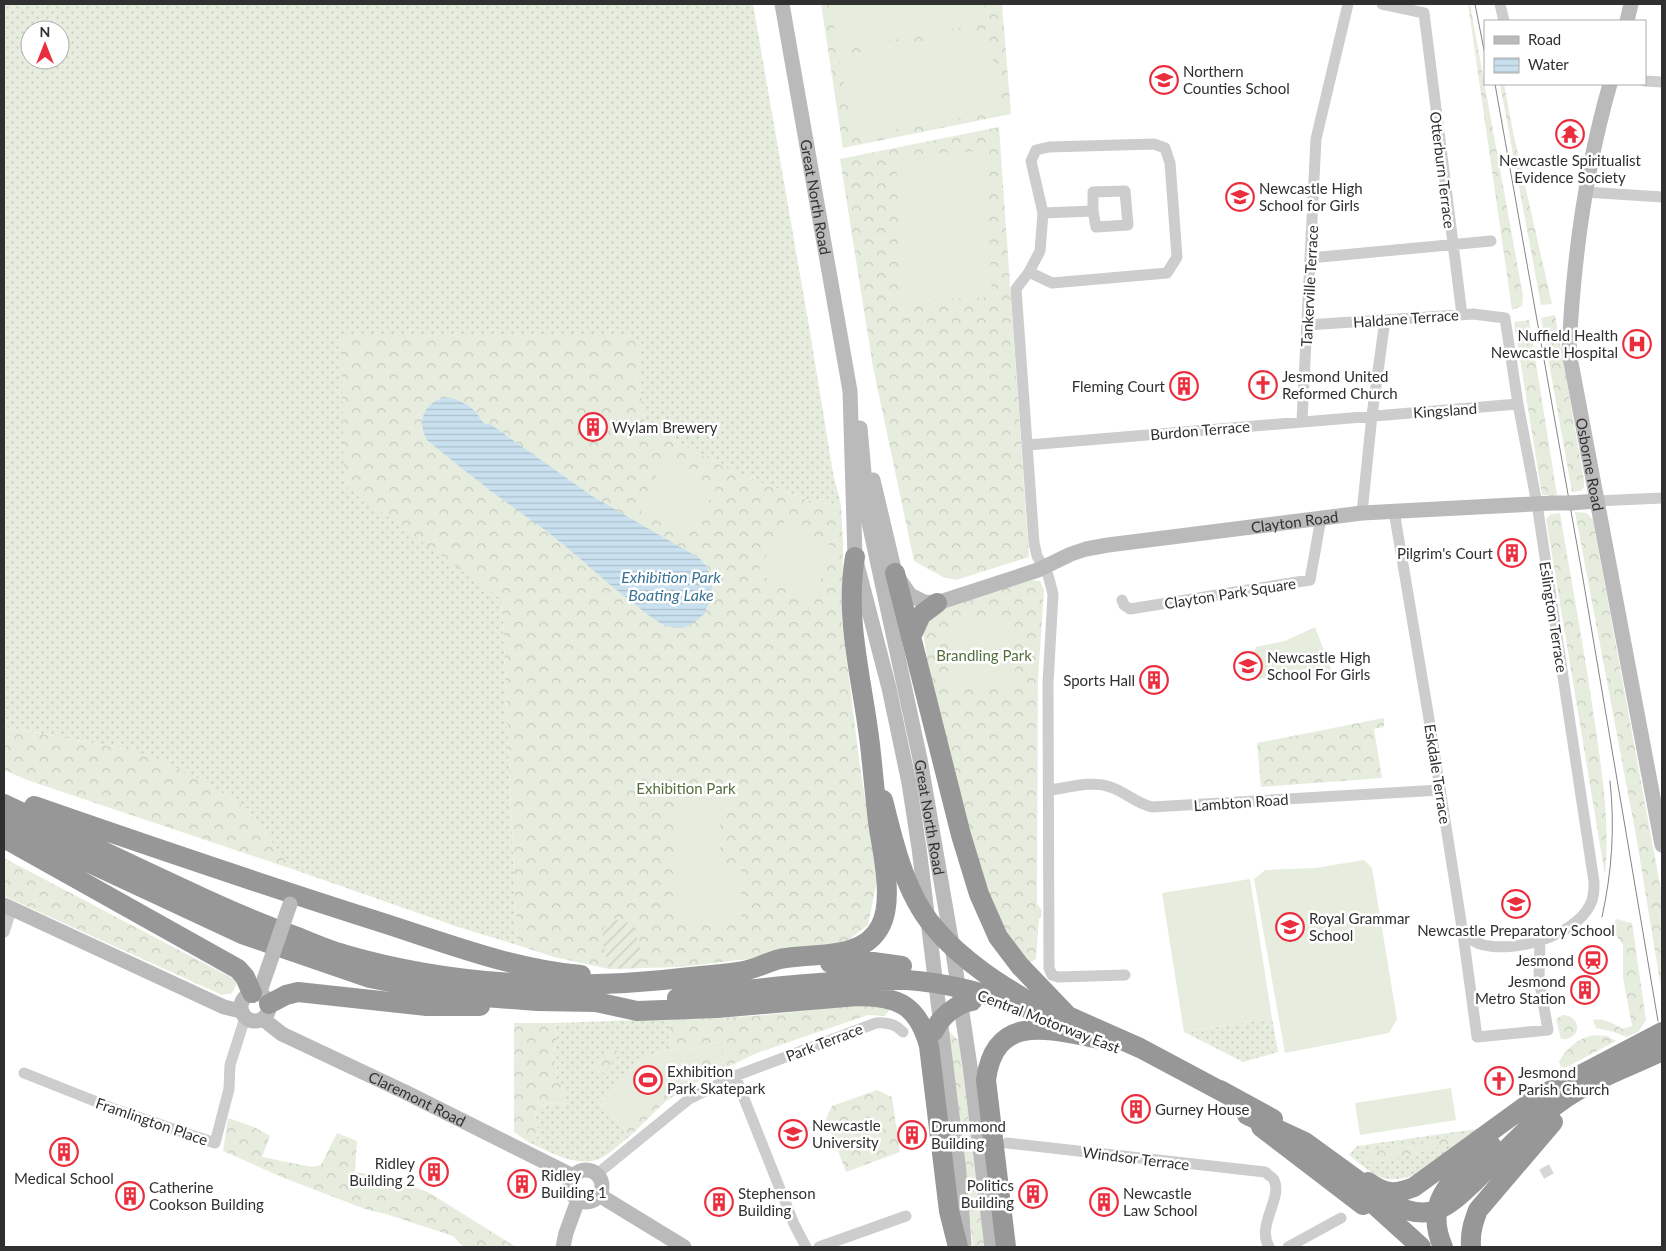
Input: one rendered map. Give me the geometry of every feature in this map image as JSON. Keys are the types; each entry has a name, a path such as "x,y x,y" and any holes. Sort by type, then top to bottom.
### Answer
{"highway":[{"path":"4,804 248,919 341,954 434,974 504,984 553,986 636,998 672,996 780,959 846,952 870,938 882,923 886,887 874,772 856,659 851,579 855,557"},
{"path":"895,573 961,835 979,894 998,937 1020,966 1068,1020"},
{"path":"911,637 921,615 937,603"},
{"path":"874,772 904,873 921,909 933,926 975,966 1068,1020"},
{"path":"4,796 292,899 510,964 563,973 608,977 636,998"},
{"path":"4,823 242,934 370,978 439,991 537,1002"},
{"path":"4,838 238,969 261,1003 298,992 427,1006 468,1007 537,1002 596,1002 672,996 879,996 892,1000 912,1012 918,1018 925,1032 932,1038"},
{"name":"Central Motorway East","path":"746,971 822,963 873,962 1068,1020 1140,1048 1220,1090 1327,1161 1421,1247"},
{"name":"Central Motorway East","path":"672,996 869,979 905,973 953,976 1004,991 1033,1001 1100,1039 1126,1050 1196,1086 1247,1116 1360,1202 1412,1247"},
{"path":"958,1247 949,1212 932,1038 938,1022 955,1007 963,1003 1011,998 1033,1001"},
{"path":"1006,1247 988,1109 986,1080 988,1065 998,1047 1018,1032 1045,1029 1100,1039"},
{"path":"1220,1090 1305,1136 1380,1190 1390,1192 1403,1191 1421,1183 1538,1096 1662,1032"},
{"path":"1247,1116 1305,1142 1389,1203 1404,1210 1417,1213 1431,1212 1444,1208 1454,1202 1528,1129 1574,1092 1657,1055"},
{"path":"1471,1247 1472,1224 1478,1210 1565,1108 1598,1080"},
{"path":"1443,1247 1438,1235 1436,1222 1439,1201 1443,1192 1450,1183 1506,1132 1568,1082"}],"main road":[{"name":"Great North Road","path":"782,4 850,391 855,557 889,688 912,761"},
{"path":"1627,20 1631,4"},
{"name":"Osborne Road","path":"1610,85 1585,192 1571,309 1569,352 1662,839"},
{"name":"Great North Road","path":"850,391 858,412 868,518 912,761 959,990 992,1247"},
{"path":"858,412 895,573 910,595 924,602 937,603"},
{"name":"Clayton Road","path":"937,603 1043,568 1071,554 1108,545 1362,513 1596,501"},
{"name":"Great North Road","path":"916,782 933,955 958,1172 964,1247"},
{"path":"8,906 224,1007 243,1014 254,1022 261,1003 268,968 292,899"},
{"path":"243,1014 242,1002 247,995 261,1003"},
{"name":"Claremont Road","path":"261,1003 282,1034 405,1092 573,1176"},
{"path":"583,1170 597,1174 602,1183 599,1195 591,1201 584,1202 573,1197 570,1190 573,1176 583,1170"},
{"path":"599,1195 684,1247"},
{"path":"563,1247 578,1200"}],"street":[{"name":"Tankerville Terrace","path":"1302,421 1316,139 1348,4"},
{"name":"Otterburn Terrace","path":"1382,4 1424,13 1462,315"},
{"path":"1500,4 1504,20"},
{"path":"1646,81 1662,82"},
{"path":"1029,272 1052,283 1166,273 1177,257 1170,163 1165,148 1154,144 1049,147 1036,150 1032,161 1043,213 1040,251 1029,272 1016,289 1034,542 1037,556 1053,594 1048,683 1049,968 1052,975 1058,977 1124,975"},
{"path":"1585,192 1662,197"},
{"path":"1043,213 1094,211"},
{"path":"1310,258 1491,241"},
{"name":"Haldane Terrace","path":"1307,324 1473,314 1505,318"},
{"name":"Eslington Terrace","path":"1505,318 1518,404 1544,504 1594,882 1594,895 1590,906 1584,914 1565,929 1540,941"},
{"path":"1362,513 1372,415 1385,320"},
{"name":"Kingsland","path":"1372,415 1518,404"},
{"name":"Burdon Terrace","path":"1028,445 1372,415"},
{"name":"Clayton Road","path":"1596,501 1662,498"},
{"name":"Eskdale Terrace","path":"1394,511 1463,934 1477,1037 1548,1030 1539,978 1540,941"},
{"name":"Clayton Park Square","path":"1122,600 1124,605 1130,608 1310,580 1321,518"},
{"name":"Lambton Road","path":"1048,790 1096,784 1110,786 1141,805 1152,807 1440,790"},
{"path":"4,932 8,906"},
{"path":"1463,934 1479,943 1495,946 1540,941"},
{"name":"Framlington Place","path":"24,1073 117,1110 215,1143 229,1089 230,1065 243,1014"},
{"name":"Park Terrace","path":"597,1174 689,1099 735,1076 876,1023 892,1024 903,1032"},
{"path":"735,1076 794,1224 806,1247"},
{"name":"Windsor Terrace","path":"1006,1143 1265,1172 1274,1180 1276,1188 1266,1226 1266,1242 1269,1247"},
{"path":"819,1247 906,1216"},
{"path":"1288,1247 1341,1218"}],"green space":[{"path":"4,4 753,4 833,473 841,505 807,500 734,472 645,425 640,387 342,334 495,594 502,600 517,945 458,927 292,869 246,808 131,750 4,727"},
{"path":"821,4 1002,4 1011,114 843,148"},
{"path":"830,4 984,4 987,23 838,50"},
{"path":"1468,4 1470,4 1523,296 1522,306 1512,310"},
{"path":"988,29 1002,111 853,137 839,56"},
{"path":"1500,85 1504,85 1552,304 1541,305"},
{"path":"999,127 1029,557 956,580 943,577 914,561 873,367 840,159"},
{"path":"985,151 992,297 902,301 896,155"},
{"path":"1555,315 1584,480 1584,487 1581,491 1572,492 1541,318"},
{"path":"1529,320 1557,495 1542,495 1514,322"},
{"name":"Exhibition Park","path":"341,334 626,334 639,345 640,387 645,425 734,472 807,500 841,505 843,543 842,622 877,881 868,925 838,948 681,967 609,969 554,957 517,945 502,600 344,485"},
{"path":"666,459 716,489 687,538 637,509"},
{"path":"1575,512 1587,513 1593,520 1662,896 1662,994 1637,841"},
{"path":"1560,513 1588,676 1601,767 1607,839 1605,875 1546,519 1551,514"},
{"path":"785,521 837,549 809,601 757,573"},
{"name":"Brandling Park","path":"1030,580 1040,581 1044,590 1038,679 1037,904 1042,910 1039,919 1036,959 1026,962 1001,926 977,860 929,671 922,626 931,612"},
{"path":"1013,620 1016,687 951,690 949,623"},
{"path":"1315,627 1332,671 1310,679 1306,669 1259,679 1254,653 1256,647 1285,641"},
{"path":"1384,718 1384,727 1374,729 1382,778 1261,787 1257,743"},
{"path":"4,727 150,755 208,783 246,808 292,869 27,780 4,770"},
{"path":"676,796 723,797 725,821 677,818"},
{"path":"676,823 720,823 720,870 741,870 741,919 677,919"},
{"path":"4,858 238,981 232,993 222,995 4,896"},
{"path":"1364,860 1372,868 1397,1019 1389,1033 1285,1053 1254,879 1265,870 1315,868"},
{"path":"1250,879 1272,1018 1184,1032 1162,893"},
{"path":"1616,919 1632,923 1646,1020 1638,1032 1626,1037 1596,1028 1593,1020 1612,1023 1622,1029 1632,1026 1623,978 1623,945 1612,929"},
{"path":"613,920 623,920 634,926 640,949 642,968 609,969 602,938 604,926"},
{"path":"859,1003 890,1009 885,1016 868,1015 757,1053 702,1079 666,1101 629,1137 623,1127 659,1088 690,1073 692,1064 718,1042 688,1050 670,1049 671,1034 667,1019 764,1015"},
{"path":"1563,1015 1574,1019 1577,1028 1576,1033 1568,1039 1561,1039 1556,1019"},
{"path":"1272,1018 1278,1052 1243,1062 1184,1032"},
{"path":"667,1019 671,1034 670,1049 643,1058 601,1104 623,1127 629,1137 601,1158 583,1162 556,1155 530,1143 539,1135 534,1112 543,1103 564,1104 556,1077 557,1066 552,1056 557,1041 555,1023"},
{"path":"514,1023 555,1023 557,1041 552,1056 557,1066 556,1077 564,1086 564,1104 543,1103 534,1112 539,1135 530,1143 514,1132"},
{"path":"948,1030 959,1041 985,1247 973,1247"},
{"path":"1596,1035 1607,1036 1616,1041 1565,1068 1561,1066 1559,1061 1570,1047 1579,1040"},
{"name":"Exhibition Park Skatepark","path":"719,1042 723,1053 692,1064 694,1070 659,1088 623,1127 601,1104 643,1058 670,1049 688,1050"},
{"path":"612,1049 621,1052 605,1072 597,1074 596,1066"},
{"path":"1451,1088 1456,1120 1360,1135 1355,1103"},
{"path":"877,1090 892,1097 900,1152 846,1172 826,1119 832,1106"},
{"path":"228,1118 254,1127 270,1136 262,1157 312,1167 321,1165 337,1133 357,1141 355,1172 384,1176 428,1192 516,1247 464,1247 453,1236 365,1209 284,1178 223,1151"},
{"path":"1490,1127 1414,1175 1403,1178 1386,1179 1372,1173 1349,1155 1357,1146"},
{"path":"1461,1135 1464,1138 1461,1142 1377,1163 1365,1162 1361,1156 1371,1151"}],"water":[{"name":"Exhibition Park Boating Lake","path":"446,397 468,406 485,424 490,424 592,496 699,558 708,569 711,582 711,596 699,619 688,626 675,628 656,621 549,533 483,485 427,440 422,426 424,413 433,403"}],"tunnel":[{"path":"1544,1167 1549,1176"}],"tram line":[{"path":"1475,4 1484,50"},
{"path":"1495,85 1582,573 1658,1021"},
{"path":"1602,917 1612,849 1610,781"}],"place":[{"name":"Northern Counties School","path":"1164,80"},
{"name":"Newcastle Spiritualist Evidence Society","path":"1570,134"},
{"name":"Newcastle High School for Girls","path":"1240,197"},
{"name":"Nuffield Health Newcastle Hospital","path":"1637,344"},
{"name":"Jesmond United Reformed Church","path":"1263,385"},
{"name":"Fleming Court","path":"1184,386"},
{"name":"Wylam Brewery","path":"593,427"},
{"name":"Pilgrim's Court","path":"1512,553"},
{"name":"Newcastle High School For Girls","path":"1248,666"},
{"name":"Sports Hall","path":"1154,680"},
{"name":"Newcastle Preparatory School","path":"1516,904"},
{"name":"Royal Grammar School","path":"1290,927"},
{"name":"Jesmond","path":"1593,960"},
{"name":"Jesmond Metro Station","path":"1585,990"},
{"name":"Exhibition Park Skatepark","path":"648,1080"},
{"name":"Jesmond Parish Church","path":"1499,1081"},
{"name":"Gurney House","path":"1136,1109"},
{"name":"Newcastle University","path":"793,1134"},
{"name":"Drummond Building","path":"912,1135"},
{"name":"Medical School","path":"64,1152"},
{"name":"Ridley Building 2","path":"434,1172"},
{"name":"Ridley Building 1","path":"522,1184"},
{"name":"Politics Building","path":"1033,1194"},
{"name":"Catherine Cookson Building","path":"130,1196"},
{"name":"Stephenson Building","path":"719,1202"},
{"name":"Newcastle Law School","path":"1104,1202"}]}
